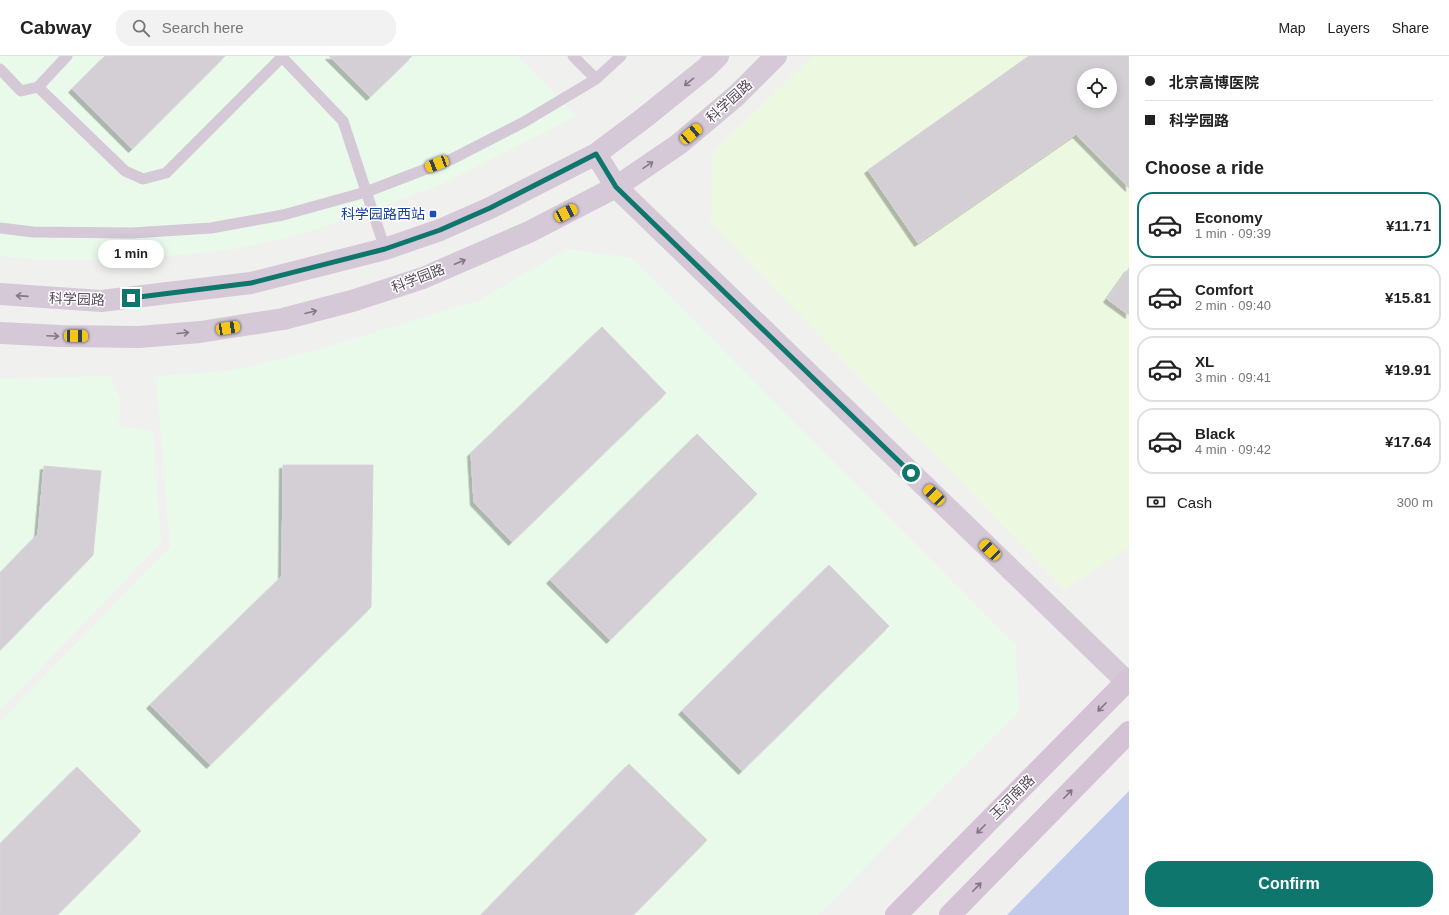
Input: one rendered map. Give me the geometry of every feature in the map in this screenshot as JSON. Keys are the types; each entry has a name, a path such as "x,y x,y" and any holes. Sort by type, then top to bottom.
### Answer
{"main road":[{"name":"玉河南路","path":"896,915 1128,681"},
{"path":"950,915 1129,732"}],"street":[{"name":"科学园路","path":"0,294 101,302 251,283 385,249 440,230 490,208 596,154 644,118 706,68 718,56"},
{"name":"科学园路","path":"0,333 60,336 139,337 200,332 283,319 352,302 423,278 529,232 616,187 680,144 736,96 776,56"},
{"path":"596,154 616,187 1128,681"}],"lane":[{"path":"0,69 21,91 38,87 67,56"},
{"path":"573,56 596,79"},
{"path":"0,228 33,232 132,233 211,228 283,216 366,192 452,158 524,122 596,79 621,56"},
{"path":"38,87 125,171 143,179 166,173 281,57 344,121 385,249"}],"shaded area":[{"path":"0,56 518,56 576,116 438,186 305,233 235,249 132,260 39,260 0,256"},
{"path":"813,56 1129,56 1129,553 1125,549 1065,590 711,223 713,153"},
{"path":"567,249 631,258 1015,644 1019,711 818,915 0,915 0,722 170,547 156,376 229,371 320,349 480,300"},
{"path":"110,376 120,399 119,427 153,430 161,543 0,710 0,379"},
{"path":"1129,791 1129,915 1007,915"}],"building":[{"path":"105,56 225,56 132,149 72,89"},
{"path":"329,56 412,56 370,97"},
{"path":"1029,56 1129,56 1129,188 1076,134 918,243 868,170"},
{"path":"1129,268 1129,315 1107,299"},
{"path":"602,327 666,393 512,542 474,502 471,453"},
{"path":"697,434 757,494 610,640 550,580"},
{"path":"283,465 373,465 371,607 210,765 150,705 282,576"},
{"path":"44,466 101,471 93,555 0,650 0,573 38,534"},
{"path":"829,565 889,626 742,771 682,711"},
{"path":"629,764 707,840 633,915 481,915"},
{"path":"77,767 141,831 57,915 0,915 0,844"}],"place":[{"name":"科学园路西站","path":"433,214"}],"route":[{"path":"131,298 251,283 385,249 440,230 490,208 596,154 616,187 911,473"}]}
